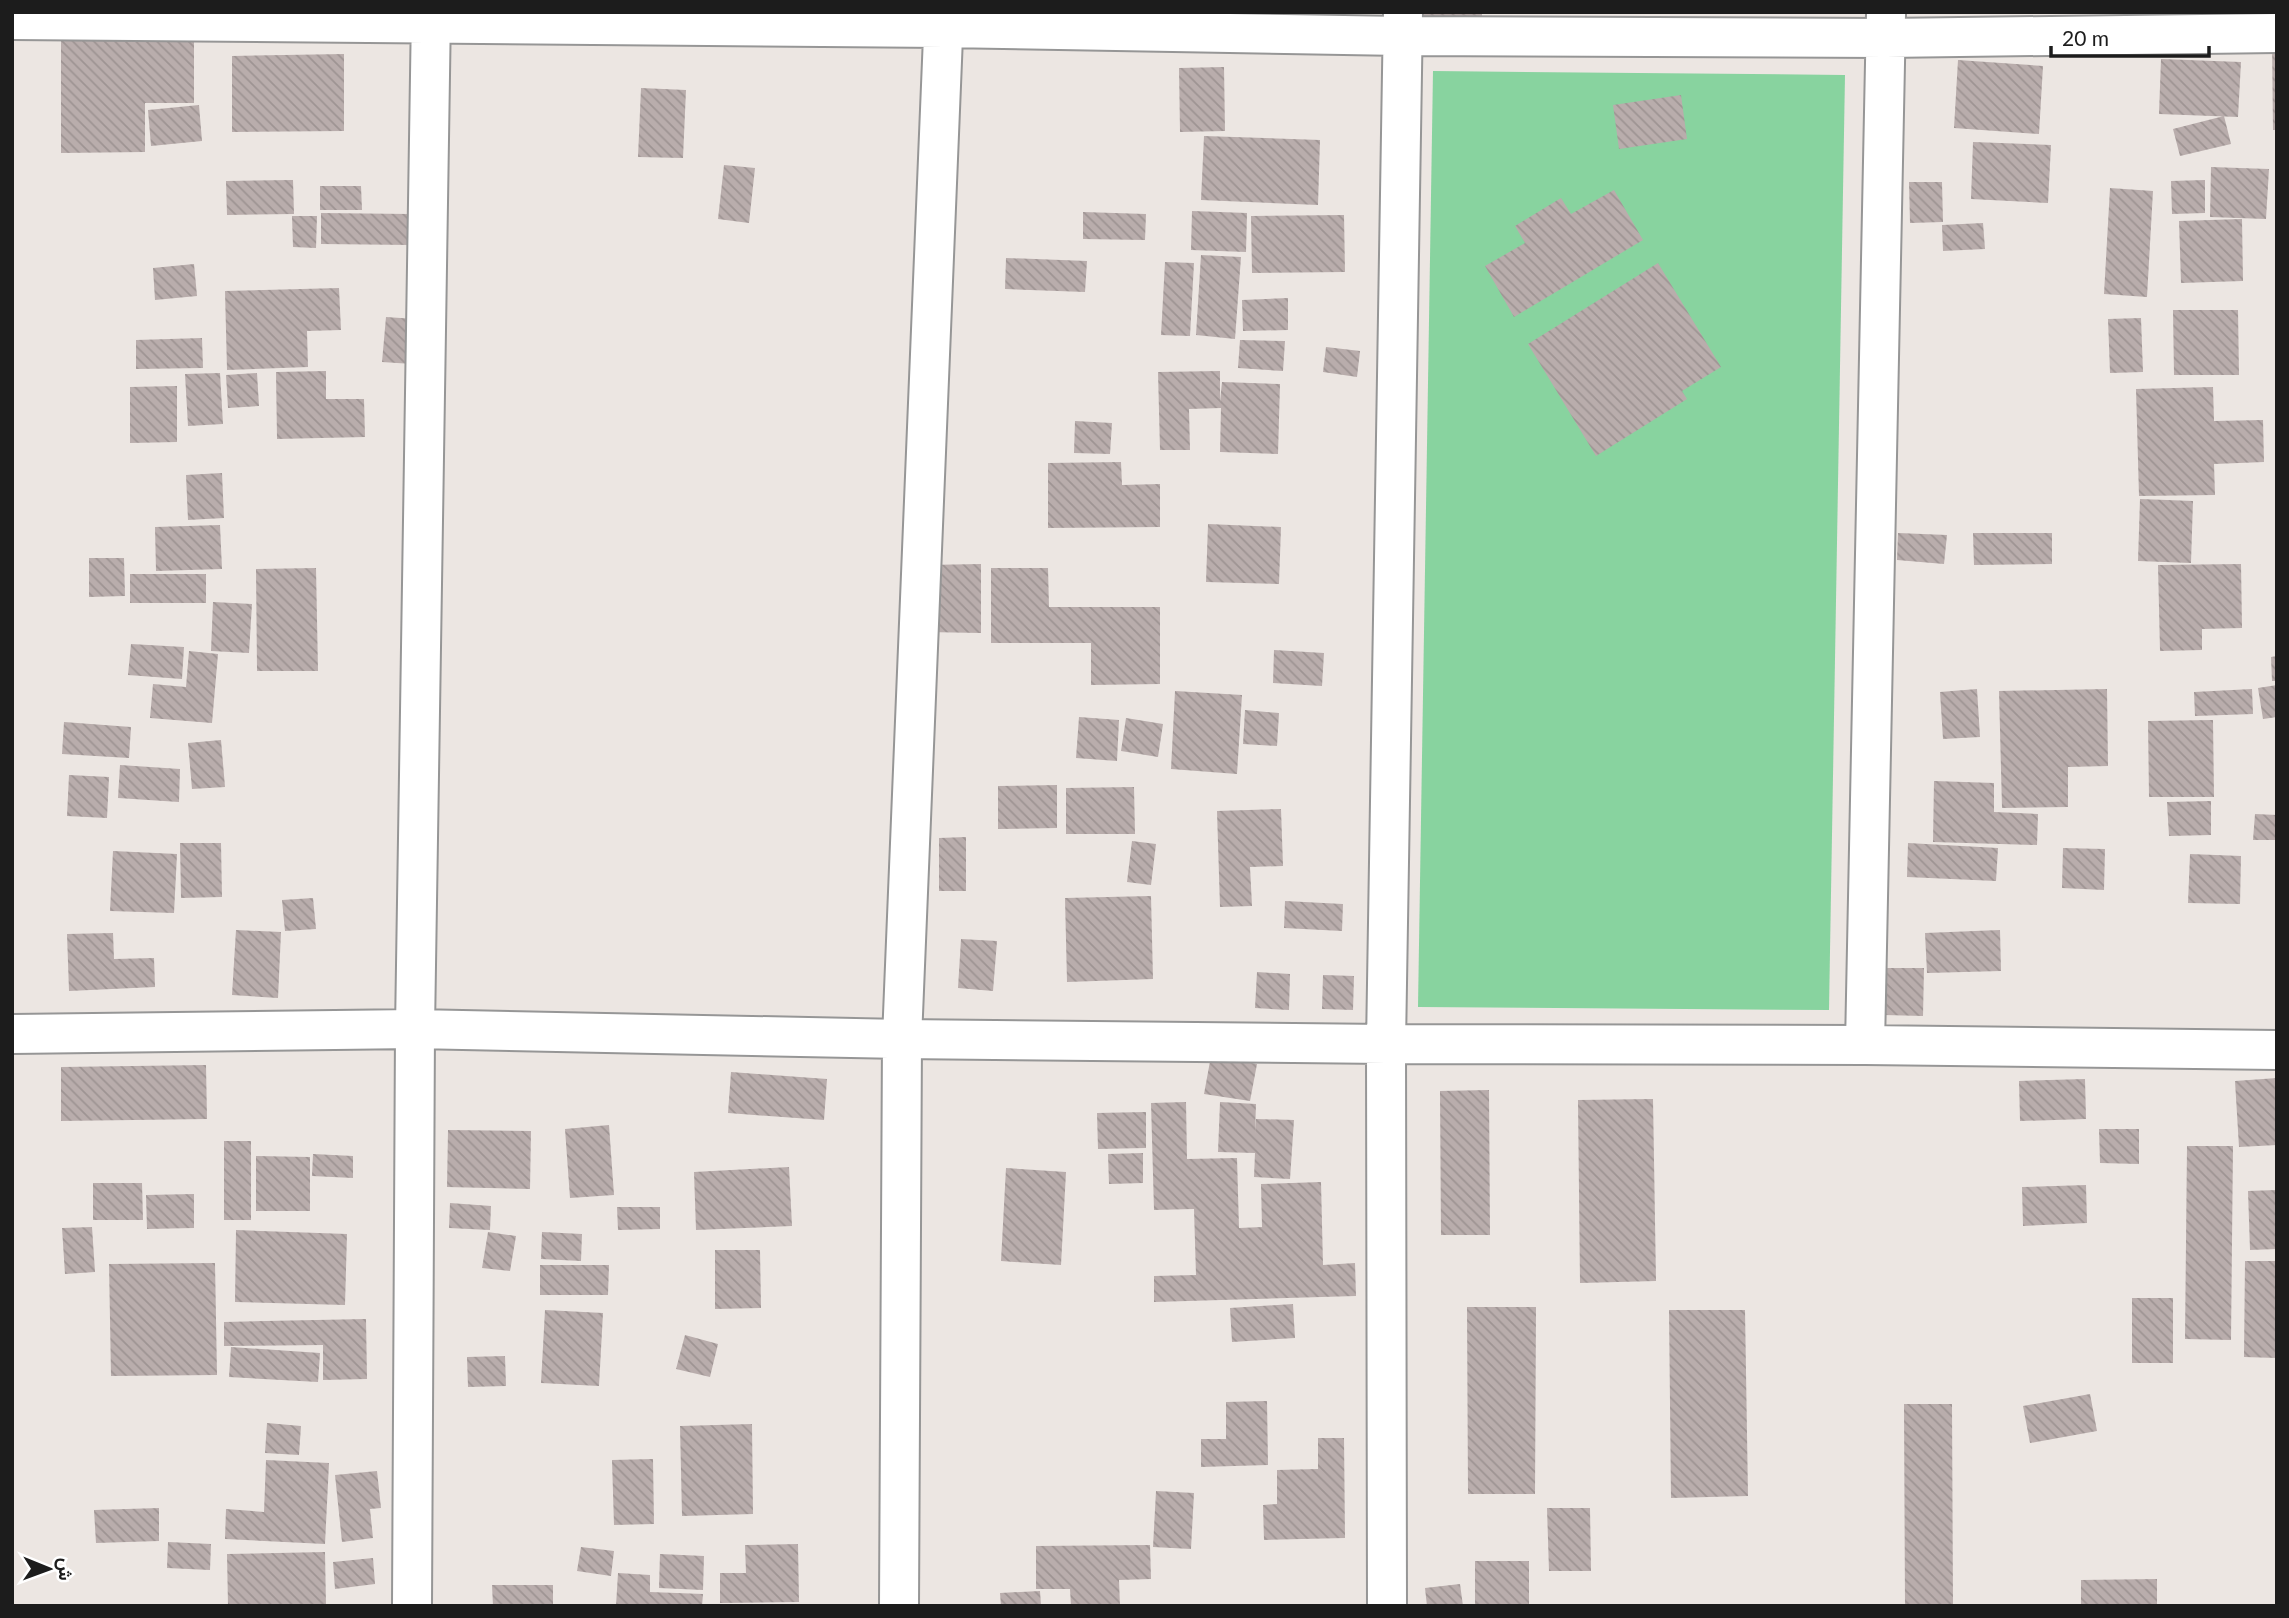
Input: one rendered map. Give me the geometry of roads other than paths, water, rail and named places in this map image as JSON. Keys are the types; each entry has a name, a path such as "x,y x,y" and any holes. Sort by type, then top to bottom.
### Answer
{"street":[{"path":"12,20 431,17 1886,25 2277,33"},
{"path":"412,1606 415,1029 431,17"},
{"path":"899,1606 902,1039 944,20"},
{"path":"1387,1606 1386,1044 1402,24"},
{"path":"1865,1045 1886,25"},
{"path":"12,1034 415,1029 902,1039 2277,1050"}]}
